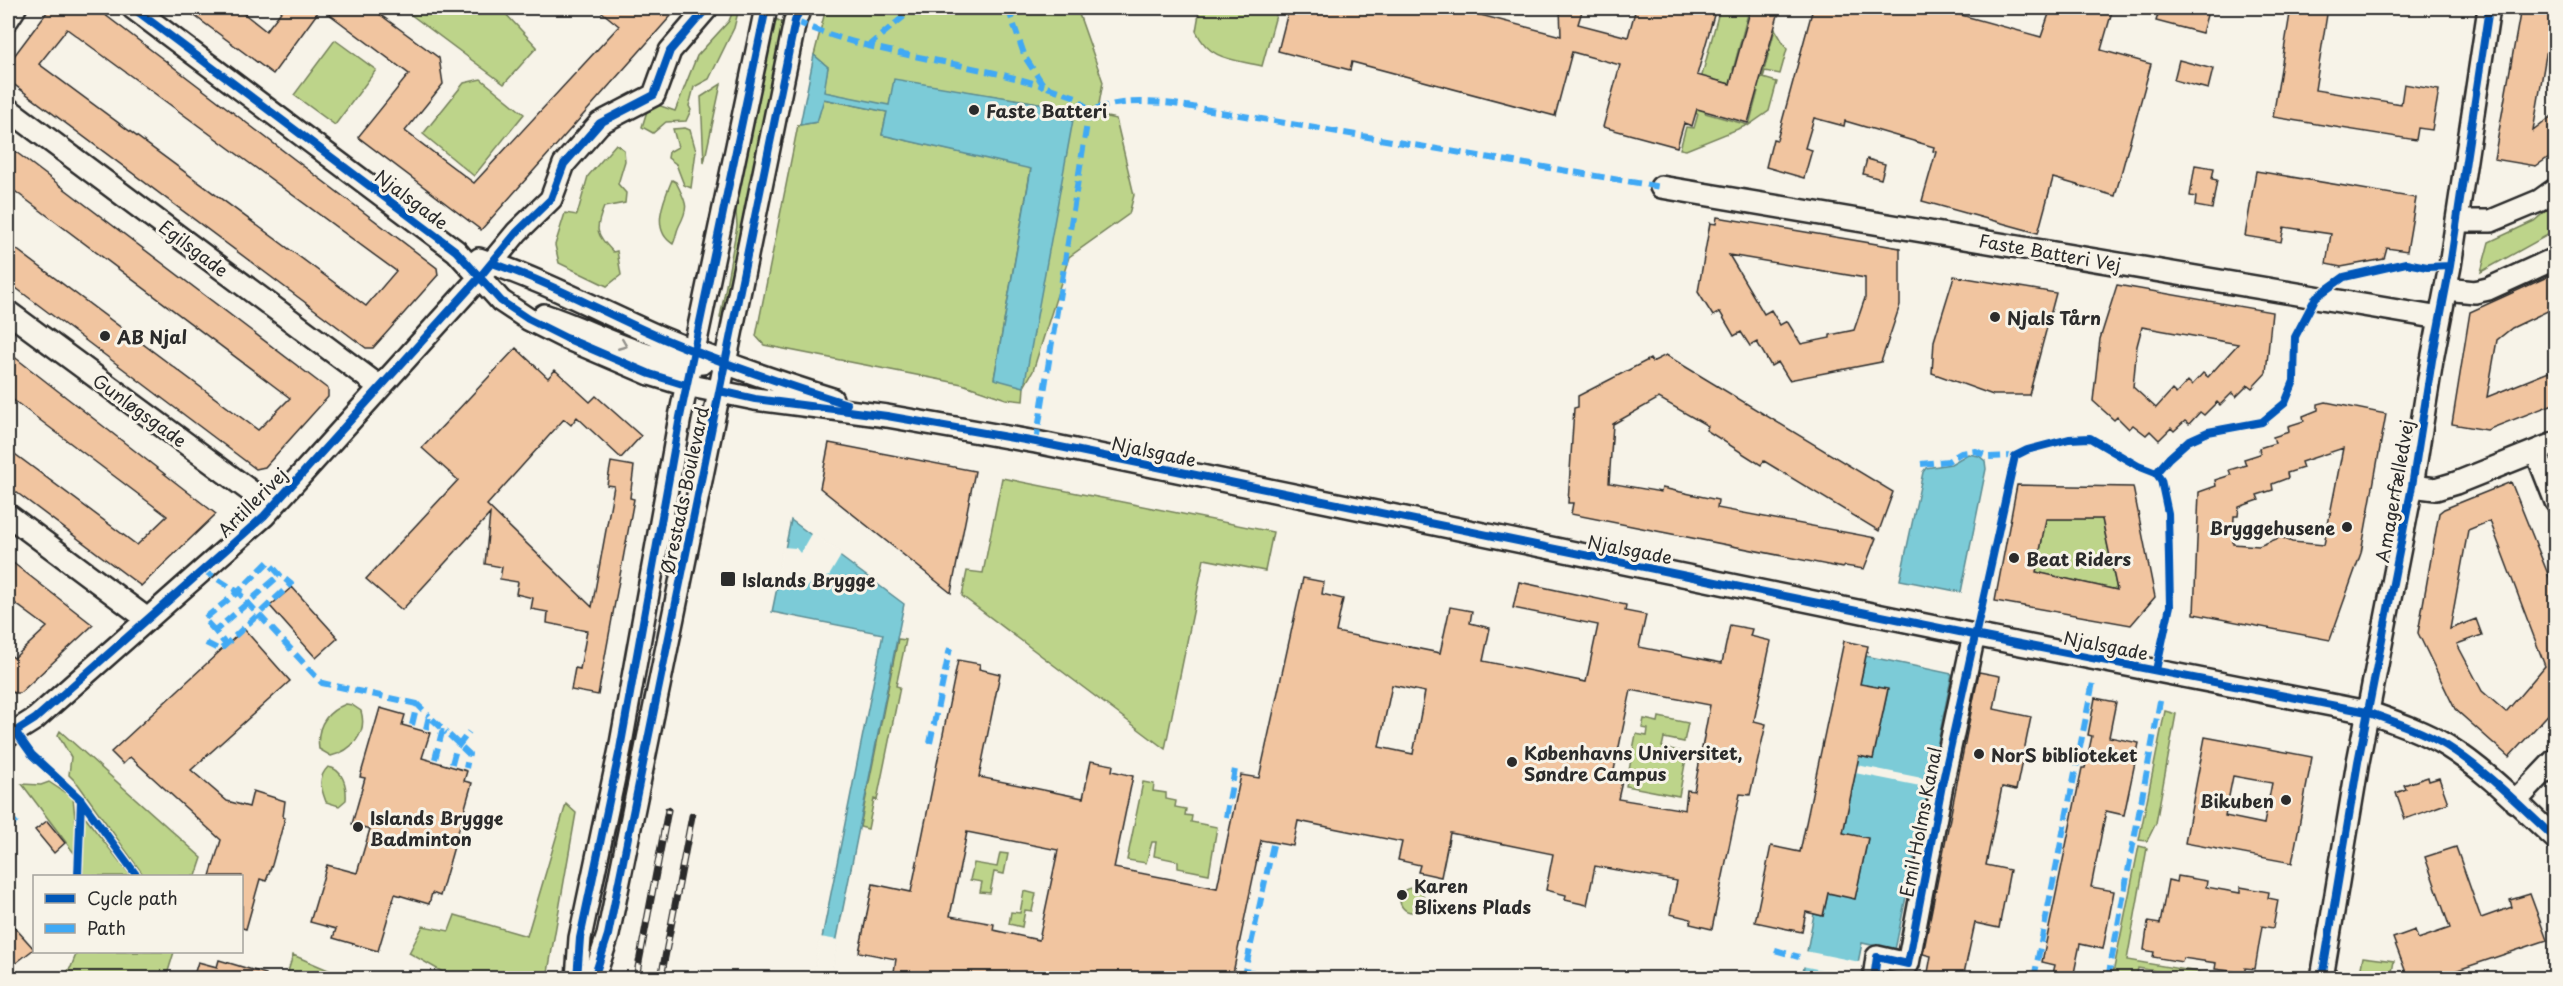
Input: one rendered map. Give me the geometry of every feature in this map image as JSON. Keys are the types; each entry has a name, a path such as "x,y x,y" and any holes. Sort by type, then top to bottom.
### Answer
{"street":[{"path":"8,19 15,8"},
{"name":"Njalsgade","path":"133,8 496,279 580,311 664,339 692,357 723,356 887,416"},
{"name":"Artillerivej","path":"8,736 35,719 272,507 486,270 517,232 551,199 564,164 600,123 654,95 670,51 707,8"},
{"name":"Ørestads Boulevard","path":"577,978 580,938 620,749 686,386 766,8"},
{"name":"Ørestads Boulevard","path":"594,978 608,935 720,391 723,356 795,21 800,8"},
{"name":"Amagerfælledvej","path":"2322,978 2367,712 2412,486 2446,289 2489,8"},
{"name":"Egilsgade","path":"8,110 380,387"},
{"name":"Faste Batteri Vej","path":"1661,187 2440,318"},
{"path":"2457,221 2491,221 2539,201 2556,189"},
{"path":"2446,289 2475,292 2488,289 2556,258"},
{"name":"Njalsgade","path":"486,270 501,301 528,319 650,374 686,386 755,399 887,416 1036,442 1974,635 2367,712 2416,730 2447,746 2471,763 2556,839"},
{"path":"501,301 569,323 656,358 692,357"},
{"name":"Gunløgsgade","path":"8,312 272,507"},
{"path":"2412,486 2436,489 2556,443"},
{"path":"2536,451 2556,501"},
{"path":"8,515 147,619"},
{"name":"Emil Holms Kanal","path":"1874,978 1877,957 1908,964 1942,785 1974,635"},
{"path":"2515,802 2556,759"}],"green space":[{"path":"402,8 505,8 502,10 537,47 504,84"},
{"path":"734,8 739,8 734,28 709,79 694,87 689,106 691,110 686,121 666,122 653,133 642,127 647,111 658,105 675,111 697,56 729,21"},
{"path":"826,8 1076,8 1103,82 1097,115 1116,119 1134,195 1129,214 1069,257 1033,371 1024,387 1023,401 1006,399 962,384 764,345 756,336 798,125 817,122 823,99 887,112 882,135 1031,168 994,379 1075,109 895,80 889,106 823,92 828,67 814,55"},
{"path":"1200,8 1278,8 1262,66 1223,57 1208,48 1196,31"},
{"path":"1720,8 1742,8 1741,12 1748,14 1733,70 1762,78 1775,29 1787,49 1780,74 1765,71 1763,78 1777,82 1769,111 1749,125 1758,91 1714,80 1705,113 1748,125 1686,150 1680,149 1686,127 1694,128 1698,114 1692,113"},
{"path":"774,18 785,24 725,319 720,318 737,226 735,198"},
{"path":"335,40 376,70 335,125 294,95"},
{"path":"481,79 524,114 474,176 423,134 464,83"},
{"path":"721,84 704,163 701,97"},
{"path":"673,129 690,130 696,151 691,188 684,185 676,164 668,158 669,152 678,147"},
{"path":"616,144 624,150 625,161 618,184 626,193 625,203 604,207 598,231 613,252 617,251 621,275 607,286 559,263 555,245 565,213 577,215 588,176"},
{"path":"672,180 676,182 686,208 673,244 666,238 660,223 663,205"},
{"path":"2555,203 2555,231 2481,272 2489,242 2534,221"},
{"path":"1002,478 1273,532 1265,571 1204,559 1165,749 962,596 967,571 983,573"},
{"path":"2046,519 2102,519 2117,590 2036,572"},
{"path":"898,639 906,640 896,686 900,687 877,800 874,799 868,829 860,827"},
{"path":"346,704 361,711 363,719 360,734 351,746 331,756 319,749 321,727 333,711"},
{"path":"2165,711 2176,714 2156,823 2147,841 2139,840"},
{"path":"1659,717 1688,723 1684,742 1664,738 1662,747 1687,753 1679,796 1626,786 1636,734 1647,736 1648,729 1642,728 1644,719 1658,722"},
{"path":"60,731 202,858 196,875 143,875 78,784 69,775 71,757 58,735"},
{"path":"328,767 341,775 345,784 346,800 339,806 326,802 323,792 321,779"},
{"path":"49,782 73,798 76,828 74,853 22,784 41,785"},
{"path":"1143,782 1154,784 1153,791 1166,793 1166,799 1176,801 1175,807 1186,809 1185,815 1192,816 1191,822 1217,827 1209,874 1178,868 1178,861 1154,856 1156,842 1152,842 1146,863 1127,860"},
{"path":"566,804 576,813 547,978 453,978 409,953 423,926 449,931 455,915 527,936"},
{"path":"84,816 130,875 83,875"},
{"path":"2139,846 2147,848 2127,960 2233,978 2200,978 2138,968 2136,978 2112,978"},
{"path":"1000,853 1008,854 1004,874 994,872 990,893 980,892 982,882 970,880 974,863 997,867"},
{"path":"1412,888 1420,892 1424,900 1420,908 1412,912 1404,908 1400,900 1404,892"},
{"path":"1024,891 1036,894 1032,911 1025,910 1022,927 1009,924 1011,912 1020,913"},
{"path":"77,953 174,953 166,978 62,978 71,967"},
{"path":"293,955 347,978 286,978"},
{"path":"2363,957 2394,961 2391,978 2359,978"}],"water":[{"path":"814,55 828,67 824,92 889,105 894,79 1075,109 1024,387 994,379 1031,169 882,135 887,112 824,99 817,122 800,125"},
{"path":"1968,454 1979,456 1985,461 1986,469 1961,592 1900,580 1923,472 1926,468 1951,464"},
{"path":"791,520 904,604 829,978 814,978 883,634 772,612"},
{"path":"1866,656 1952,674 1895,950 1862,943 1855,978 1802,978 1814,914 1823,916 1828,893 1855,898 1868,839 1843,833 1859,756 1873,759 1888,690 1860,684"}],"pier":[{"path":"812,532 842,554 829,576 812,582 805,590 800,588 800,584 791,580 785,583 776,581 783,547 796,548 800,553"},
{"path":"1857,765 1932,780 1930,788 1855,773"},
{"path":"820,937 838,940 831,975 814,972"},
{"path":"1805,951 1860,962 1857,977 1802,966"}],"building":[{"path":"50,8 96,8 437,268 438,275 373,348 366,348 8,80 8,64","holes":["67,29 396,271 366,306 39,64"]},
{"path":"184,8 237,8 266,31 284,8 321,8 273,74"},
{"path":"321,8 371,8 439,58 443,84 405,131 474,183 619,26 597,8 678,8 481,230 358,137 409,74"},
{"path":"1289,8 1454,8 1561,36 1560,8 1583,8 1578,24 1628,37 1636,8 1716,8 1697,75 1730,84 1751,8 1780,8 1748,123 1697,109 1692,126 1684,123 1677,147 1603,127 1620,65 1572,52 1555,116 1352,62 1350,70 1278,51"},
{"path":"1813,8 1936,8 2041,37 2051,8 2113,8 2101,50 2151,64 2115,196 2053,178 2038,233 1922,201 1936,152 1933,151 1934,147 1845,121 1844,126 1814,118 1805,148 1812,150 1804,178 1766,167 1773,139 1777,140"},
{"path":"2160,8 2209,8 2202,33 2156,21"},
{"path":"2291,8 2328,8 2315,90 2401,104 2404,84 2439,90 2432,130 2418,128 2416,140 2273,117"},
{"path":"2521,8 2554,8 2533,131 2556,113 2556,152 2536,166 2494,159"},
{"path":"2179,60 2213,69 2208,89 2174,80"},
{"name":"AB Njal","path":"8,146 328,389 328,397 265,467 256,469 8,282 8,243 258,430 290,398 8,186"},
{"path":"1867,159 1885,164 1881,179 1863,174"},
{"path":"2195,165 2214,168 2212,179 2217,180 2212,209 2195,206 2196,197 2190,196"},
{"path":"2256,171 2416,198 2407,251 2387,248 2384,259 2341,267 2326,264 2331,234 2284,227 2281,242 2245,236"},
{"path":"1717,217 1900,248 1900,305 1881,362 1789,380 1778,362 1771,366 1757,342 1750,346 1741,332 1734,336 1720,312 1713,316 1698,292 1710,223 1716,224","holes":["1729,255 1865,278 1865,298 1854,330 1801,344 1787,321 1780,325 1771,310 1764,314"]},
{"path":"2556,273 2556,307 2512,328 2497,340 2487,397 2556,369 2556,403 2487,430 2452,424 2470,312"},
{"name":"Njals Tårn","path":"1954,276 2056,293 2029,395 1993,395 1932,373 1934,341"},
{"path":"2117,285 2272,312 2266,373 2252,388 2248,385 2236,397 2232,393 2220,405 2217,402 2204,415 2200,412 2189,424 2185,421 2174,431 2171,428 2159,440 2150,431 2146,435 2133,425 2129,429 2117,417 2114,420 2093,401 2100,339","holes":["2142,327 2238,344 2208,377 2203,373 2192,385 2188,381 2176,394 2172,390 2156,408 2133,387 2137,346"]},
{"path":"516,348 548,378 555,370 590,402 596,396 641,436 621,458 577,417 571,425 564,419 487,505 592,607 614,486 607,485 611,462 634,466 630,498 634,499 598,695 571,690 575,668 580,669 587,631 547,623 548,612 531,609 533,598 516,594 518,582 500,579 502,567 485,564 490,514 402,610 366,579 458,480 422,448"},
{"path":"8,352 216,514 141,586 8,486 8,449 137,545 167,516 8,396"},
{"path":"1666,355 1893,492 1879,531 1764,461 1761,465 1706,430 1708,426 1659,398 1613,424 1609,483 1661,492 1662,488 1718,500 1717,508 1876,538 1864,569 1845,566 1843,568 1571,514 1573,503 1568,503 1574,408 1578,407 1578,396 1650,359 1652,362"},
{"name":"Bryggehusene","path":"2326,402 2386,414 2361,553 2330,640 2194,614 2199,492 2216,486 2215,480 2231,475 2229,470 2246,465 2244,459 2260,454 2259,448 2275,443 2273,437 2289,432 2288,426 2304,421 2303,416 2318,410 2318,404","holes":["2343,448 2324,545 2292,542 2281,537 2259,546 2233,544 2234,516 2238,516 2239,507 2259,500 2257,495 2273,490 2272,484 2288,478 2287,473 2303,468 2301,462"]},
{"path":"829,443 975,471 951,593 820,488"},
{"path":"2511,482 2556,594 2556,706 2509,757 2455,709 2418,633 2439,513","holes":["2490,521 2545,666 2506,712 2482,691 2457,644 2482,635 2476,619 2450,629 2468,530"]},
{"path":"2017,485 2133,487 2155,597 2131,625 1995,601","holes":["2046,519 2102,519 2117,590 2036,572"]},
{"path":"8,559 93,625 20,693 14,693 8,688 8,653 14,658 47,627 8,598"},
{"path":"1303,578 1324,582 1322,594 1343,599 1336,632 1440,653 1450,607 1472,611 1470,623 1490,628 1483,661 1586,682 1598,625 1513,608 1519,582 1626,605 1625,611 1646,615 1639,647 1722,663 1730,625 1752,629 1750,636 1771,641 1754,721 1766,724 1750,795 1740,794 1712,929 1690,924 1691,919 1670,914 1677,881 1595,866 1587,905 1565,900 1566,895 1546,890 1553,854 1450,833 1441,877 1418,872 1420,865 1398,860 1402,842 1298,821 1293,846 1261,840 1232,978 998,978 984,976 983,978 926,978 894,972 896,959 859,952 873,884 911,892 958,660 980,664 979,669 1000,674 979,777 1083,798 1091,761 1113,765 1112,771 1133,776 1114,868 1217,888 1241,775 1259,778","holes":["1392,685 1425,692 1413,754 1379,747","1631,690 1710,705 1694,791 1687,790 1685,810 1618,799 1623,777 1613,775","967,832 1058,850 1039,940 993,930 994,924 950,916"]},
{"path":"292,587 338,638 316,658 270,606"},
{"path":"244,629 290,681 191,770 227,801 249,807 253,791 285,801 283,817 285,818 272,865 266,881 260,879 246,929 243,928 243,875 210,875 221,840 130,757 123,764 111,752"},
{"path":"1844,641 1868,646 1860,684 1888,689 1873,759 1859,756 1843,833 1868,838 1855,899 1828,893 1823,916 1806,912 1802,932 1755,922 1771,846 1800,852"},
{"path":"1979,672 2000,676 1994,709 2031,717 2016,790 2002,787 1986,865 2010,870 1999,928 1975,923 1963,978 1927,978 1931,956 1923,954"},
{"path":"2095,698 2116,702 2109,737 2139,743 2124,815 2106,811 2091,887 2114,891 2103,949 2080,944 2073,978 2052,978 2055,965 2042,962 2082,768 2085,768 2092,736 2088,735"},
{"path":"380,708 405,715 402,725 430,733 422,758 467,771 464,781 472,783 440,896 432,893 429,904 395,894 378,951 333,938 336,929 310,922 327,865 357,873 370,829 352,824 365,778 360,777"},
{"name":"Bikuben","path":"2205,737 2312,757 2292,863 2185,843","holes":["2233,776 2272,783 2264,824 2225,816"]},
{"path":"2428,777 2429,781 2439,778 2448,803 2405,819 2396,793 2406,789 2404,785"},
{"path":"47,821 65,843 54,853 35,830"},
{"path":"2456,847 2481,918 2512,907 2510,900 2530,894 2547,940 2434,978 2408,978 2393,938 2415,930 2418,939 2450,928 2425,857"},
{"path":"2178,876 2207,881 2206,887 2240,893 2240,887 2269,892 2268,898 2278,900 2273,928 2262,926 2255,969 2245,968 2245,973 2215,969 2216,963 2183,958 2182,962 2153,957 2154,952 2144,950 2148,922 2160,924 2168,880 2177,882"},
{"path":"8,920 33,950 8,969"},
{"path":"219,960 266,974 265,978 193,978 198,962 217,967"}],"railway":[{"path":"636,978 668,810"},
{"path":"661,978 692,816"}],"marked path":[{"path":"867,47 914,8"},
{"path":"1008,8 1025,57 1044,86 1076,97 1089,111"},
{"path":"795,21 842,39 1044,86"},
{"path":"1036,442 1089,111 1131,102 1174,104 1661,187"},
{"path":"1921,464 1948,461 1961,453 1976,451 1989,457 2015,456"},
{"path":"215,631 204,619 238,592 268,562 280,575 215,631 226,645"},
{"path":"203,570 238,592 322,683 417,704"},
{"path":"206,643 220,650 291,584 280,575"},
{"path":"930,743 950,648"},
{"path":"2034,978 2093,682"},
{"path":"2108,978 2161,696"},
{"path":"412,725 417,704 429,716"},
{"path":"426,729 429,716 447,733"},
{"path":"435,759 442,732 447,733 469,754 466,768"},
{"path":"452,764 456,749 469,732"},
{"path":"1226,817 1236,764"},
{"path":"8,828 20,816"},
{"path":"1273,845 1245,971 1282,978"},
{"path":"1775,950 1799,957"}],"cycle path":[{"path":"133,8 456,251 501,301 528,319 566,338 650,374 686,385"},
{"path":"8,736 35,719 264,516 479,278 517,232 551,199 564,164 600,123 654,95 670,51 707,8"},
{"path":"577,978 580,938 620,749 680,417 766,8"},
{"path":"594,978 608,935 795,21 800,8"},
{"path":"2322,978 2358,762 2412,486 2450,266 2489,8"},
{"path":"492,263 536,280 687,348 847,404"},
{"path":"2156,473 2188,441 2208,432 2262,422 2285,403 2294,381 2295,337 2316,297 2344,277 2406,263 2427,267 2450,266"},
{"path":"720,391 755,399 887,416 1036,442 1974,635 2367,712 2428,736 2462,756 2556,839"},
{"path":"1874,978 1877,957 1908,964 1942,785 2015,456 2027,450 2069,439 2090,438 2138,466 2156,473 2161,480 2168,513 2170,606 2156,670"},
{"path":"15,731 32,755 81,800 136,875"},
{"path":"78,875 81,800"}],"place":[{"name":"Faste Batteri","path":"974,110"},
{"name":"Njals Tårn","path":"1995,317"},
{"name":"AB Njal","path":"105,336"},
{"name":"Bryggehusene","path":"2347,527"},
{"name":"Beat Riders","path":"2014,558"},
{"name":"Islands Brygge","path":"728,579"},
{"name":"NorS biblioteket","path":"1979,754"},
{"name":"Københavns Universitet, Søndre Campus","path":"1512,762"},
{"name":"Bikuben","path":"2286,800"},
{"name":"Islands Brygge Badminton","path":"358,827"},
{"name":"Karen Blixens Plads","path":"1402,895"}]}
